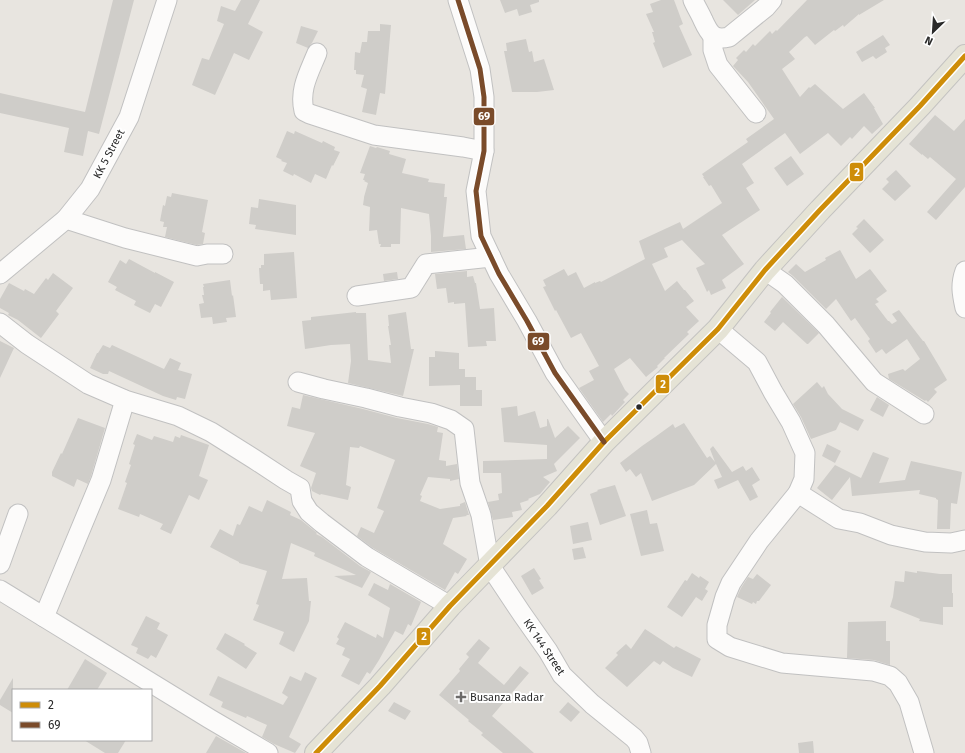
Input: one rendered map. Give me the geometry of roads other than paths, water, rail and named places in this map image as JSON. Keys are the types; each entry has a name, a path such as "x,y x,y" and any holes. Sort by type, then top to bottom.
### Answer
{"main road":[{"path":"316,753 380,686 450,606 552,501 604,442 718,329 766,270 820,210 920,106 965,56"}],"street":[{"name":"KK 5 Street","path":"0,274 66,219 90,190 129,117 167,0"},
{"path":"458,0 480,69 484,97 484,151 476,191 481,236 499,274 527,321 555,373 604,442"},
{"path":"693,0 709,32 719,38 729,37 766,7 772,0"},
{"path":"714,36 713,50 718,64 756,113"},
{"path":"317,53 303,87 302,102 304,111 374,135 484,151"},
{"path":"66,219 125,238 187,254 198,256 207,254 223,254"},
{"path":"357,296 411,288 426,264 491,257"},
{"path":"766,270 785,284 826,325 874,382 924,414"},
{"path":"965,271 962,280 962,294 965,308"},
{"path":"0,323 27,344 88,384 125,400 178,416 211,432 254,459 300,488 302,501 309,512 322,524 367,557 450,606"},
{"path":"718,329 757,362 791,422 805,453 804,479 798,494 759,541 731,583 724,597 717,626 717,639 730,647 782,663 873,671 890,676 898,683 909,702 924,753"},
{"path":"298,382 431,413 451,420 464,429 470,483 481,515 490,566"},
{"path":"44,617 101,480 125,400"},
{"path":"798,494 839,519 860,523 891,535 925,542 951,543 965,540"},
{"path":"0,564 18,514"},
{"name":"KK 144 Street","path":"490,566 548,651 562,675 592,704 634,738 638,743 641,753"},
{"path":"0,590 268,753"}],"place":[{"name":"Busanza Radar","path":"461,697"}]}
